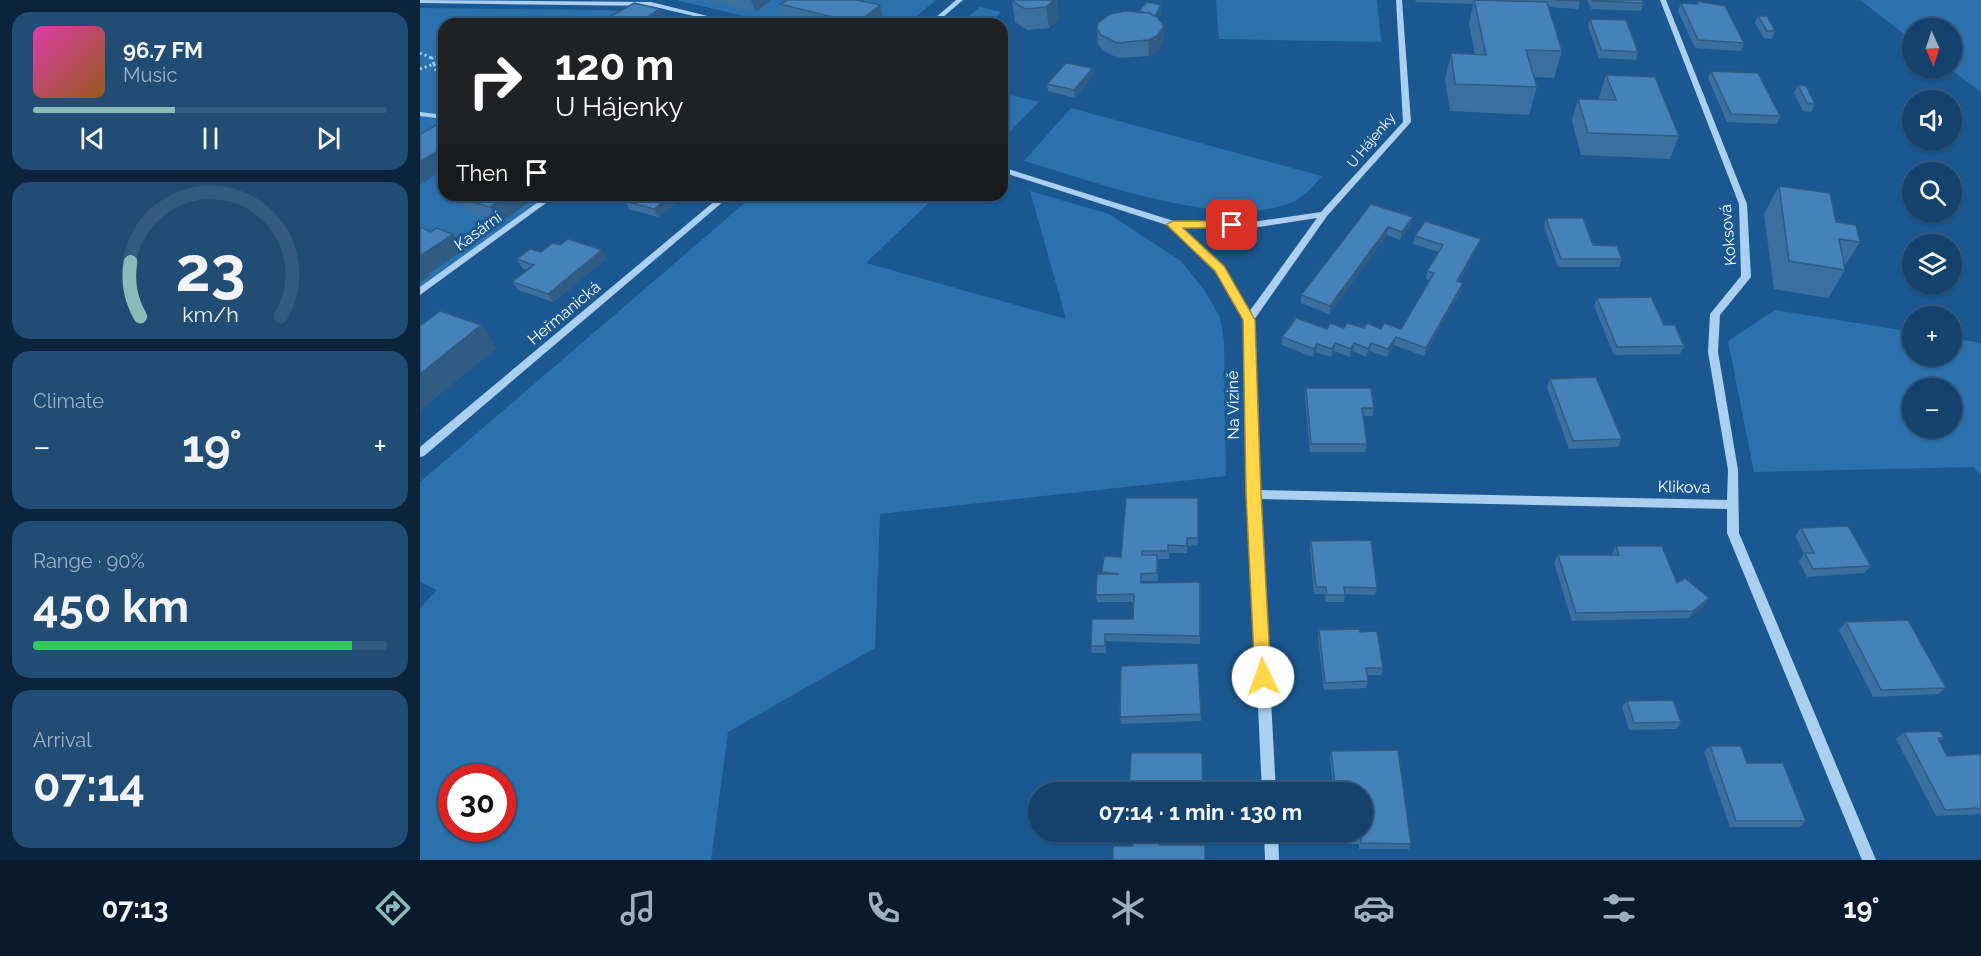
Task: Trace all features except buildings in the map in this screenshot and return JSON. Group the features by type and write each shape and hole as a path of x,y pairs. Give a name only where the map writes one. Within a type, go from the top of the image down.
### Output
{"street":[{"path":"938,18 960,0"},
{"name":"U Hájenky","path":"1249,320 1324,213 1407,122 1399,0"},
{"name":"Koksová","path":"1663,0 1743,204 1746,278 1715,314 1713,352 1733,470 1732,505"},
{"path":"420,1 651,4 711,18"},
{"path":"635,14 651,4"},
{"path":"420,114 438,116"},
{"name":"Na Vizině","path":"1008,171 1173,224 1220,268 1249,320 1254,494 1268,782"},
{"name":"Kasární","path":"420,292 545,201"},
{"name":"Heřmanická","path":"420,453 720,201"},
{"path":"1173,224 1252,225 1324,213"},
{"name":"Klikova","path":"1254,494 1732,505 1733,533 1869,860"},
{"path":"1271,842 1272,860"}],"path":[{"path":"420,53 432,58 438,57"},
{"path":"432,58 438,76"},
{"path":"420,69 434,64"}],"shaded area":[{"path":"676,0 936,0 914,18 752,18"},
{"path":"1216,0 1377,0 1381,42 1219,39"},
{"path":"1860,0 1981,0 1981,92 1962,78 1962,18 1902,18 1902,32"},
{"path":"980,7 1001,12 995,18 967,18"},
{"path":"420,8 606,10 654,13 674,18 438,18 438,201 540,201 420,289"},
{"path":"1008,94 1039,102 1008,133"},
{"path":"1071,108 1322,176 1295,201 1267,209 1234,211 1198,207 1122,191 1024,161"},
{"path":"1030,191 1109,214 1181,261 1204,290 1220,317 1224,341 1226,476 880,514 875,648 728,732 711,860 420,860 420,608 437,590 420,582 420,482 747,201 931,201 866,263 1066,319"},
{"path":"1775,310 1902,330 1902,366 1962,366 1962,340 1981,343 1981,476 1974,467 1754,472 1728,341"}],"route":[{"path":"1232,225 1173,224 1220,268 1249,320 1254,494 1263,677"}]}
